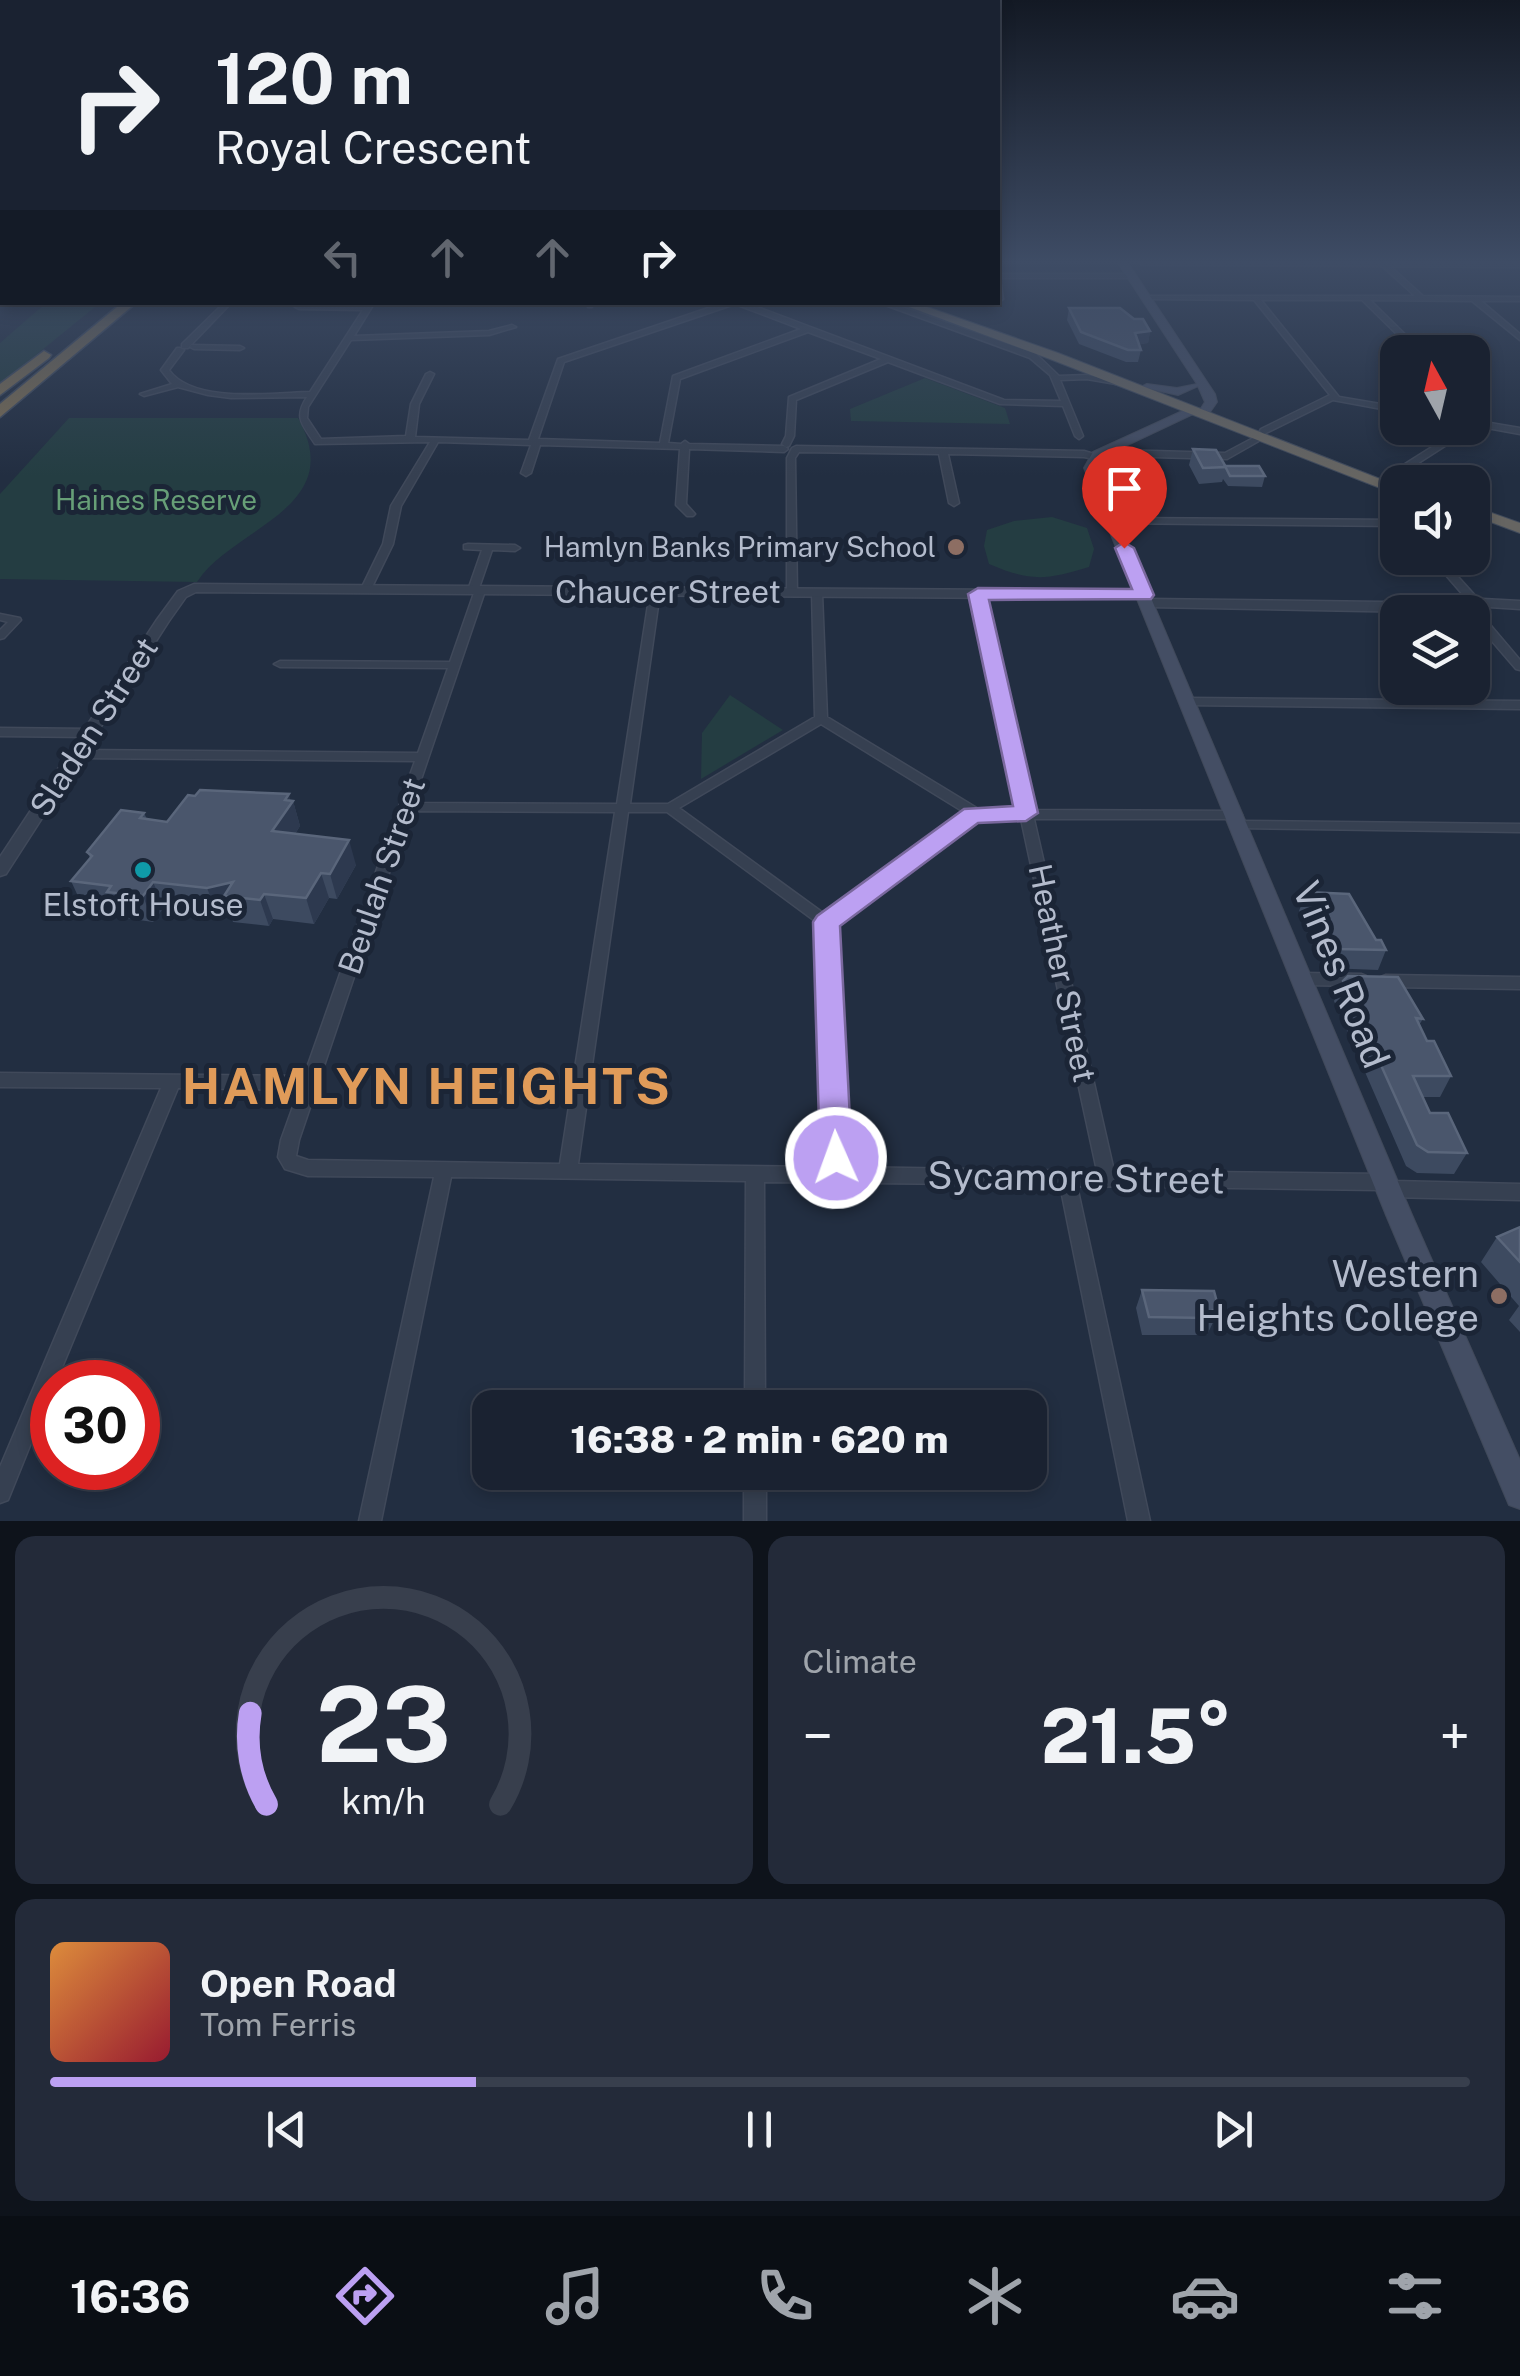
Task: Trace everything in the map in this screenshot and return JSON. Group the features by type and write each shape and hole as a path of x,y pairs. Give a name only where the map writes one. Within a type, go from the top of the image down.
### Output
{"highway":[{"path":"0,390 69,334"},
{"path":"0,412 93,334"},
{"path":"987,334 1380,478"},
{"path":"1012,334 1197,411"},
{"path":"1490,517 1520,528"},
{"path":"1490,526 1520,537"}],"main road":[{"path":"1102,457 1211,402 1168,334"},
{"path":"1177,348 1197,394 1197,411"},
{"path":"1147,387 1181,392 1193,386"},
{"name":"Vines Road","path":"1102,457 1099,482 1113,521 1387,1186 1520,1494"}],"street":[{"path":"176,385 165,374 200,334"},
{"path":"352,334 304,406 303,418 318,442 410,439 1102,457 1227,456 1333,398 1380,407"},
{"path":"349,338 489,334"},
{"path":"543,464 528,469 561,361 641,334"},
{"path":"664,444 676,378 795,334"},
{"path":"821,334 1008,404 1067,404"},
{"path":"972,334 1030,354 1053,373 1080,436"},
{"path":"1285,334 1334,394 1333,398"},
{"path":"187,348 240,348"},
{"path":"792,593 792,398 888,359"},
{"path":"1053,373 1116,382"},
{"path":"410,439 415,404 430,374"},
{"path":"144,394 176,385 216,394 312,394"},
{"path":"1490,426 1520,430"},
{"path":"366,589 388,544 396,506 436,440"},
{"path":"685,444 681,506 690,514"},
{"path":"1422,465 1449,445"},
{"path":"943,451 954,504"},
{"path":"1113,521 1380,523"},
{"path":"468,547 515,548"},
{"name":"Beulah Street","path":"288,1161 290,1140 454,665 488,548"},
{"path":"1449,575 1465,595"},
{"name":"Chaucer Street","path":"192,588 978,594 1380,604"},
{"name":"Sladen Street","path":"0,870 163,621 182,594 192,588"},
{"path":"568,1171 655,592"},
{"path":"817,593 822,719"},
{"name":"Heather Street","path":"978,594 1106,1177"},
{"path":"0,617 16,620 0,636"},
{"path":"1490,627 1520,667"},
{"path":"280,664 454,665"},
{"path":"1188,702 1520,705"},
{"path":"406,807 670,808 822,719"},
{"path":"822,719 978,814 1520,828"},
{"path":"0,732 89,733"},
{"path":"76,754 422,757"},
{"path":"670,808 826,922"},
{"path":"826,922 978,814"},
{"path":"826,922 836,1175"},
{"path":"1304,979 1520,983"},
{"path":"0,1080 311,1083"},
{"path":"0,1492 172,1082"},
{"name":"Sycamore Street","path":"288,1161 308,1168 1106,1177 1520,1192"},
{"path":"370,1521 444,1170"},
{"path":"755,1174 755,1390"},
{"path":"1066,1178 1139,1521"},
{"path":"755,1490 755,1521"}],"green space":[{"path":"10,334 62,334 0,384 0,343"},
{"path":"925,378 1005,408 1010,424 851,421 850,409"},
{"name":"Haines Reserve","path":"69,418 298,418 310,449 309,474 298,495 280,514 213,563 197,582 0,579 0,494"},
{"path":"1052,517 1087,528 1094,549 1089,567 1039,577 989,564 984,546 987,530 1014,521"},
{"path":"730,695 783,730 701,779 702,733"}],"building":[{"path":"1086,334 1135,334 1141,350 1128,350"},
{"path":"1193,449 1216,450 1226,467 1203,468"},
{"path":"1225,466 1259,466 1265,476 1230,476"},
{"path":"200,790 289,794 285,800 293,801 272,831 349,840 330,874 321,873 306,898 264,894 260,900 224,896 233,882 207,888 153,882 143,896 107,892 111,886 71,881 92,856 87,852 121,810 167,822 188,795 195,796"},
{"path":"1306,892 1349,894 1386,950 1335,949 1326,939"},
{"path":"1348,976 1398,977 1423,1019 1416,1018 1427,1041 1434,1041 1451,1076 1413,1076 1430,1113 1448,1113 1467,1153 1428,1152 1417,1145 1343,981"},
{"path":"1520,1227 1520,1262 1497,1237"},
{"path":"1142,1290 1214,1291 1219,1310 1213,1310 1215,1317 1208,1318 1149,1317"}],"place":[{"name":"Hamlyn Banks Primary School","path":"956,547"},
{"name":"Elstoft House","path":"143,870"},
{"name":"Western Heights College","path":"1499,1296"}],"district":[{"name":"HAMLYN HEIGHTS","path":"427,1086"}],"route":[{"path":"836,1158 826,922 973,815 1026,813 978,594 1144,595 1124,548"}]}
